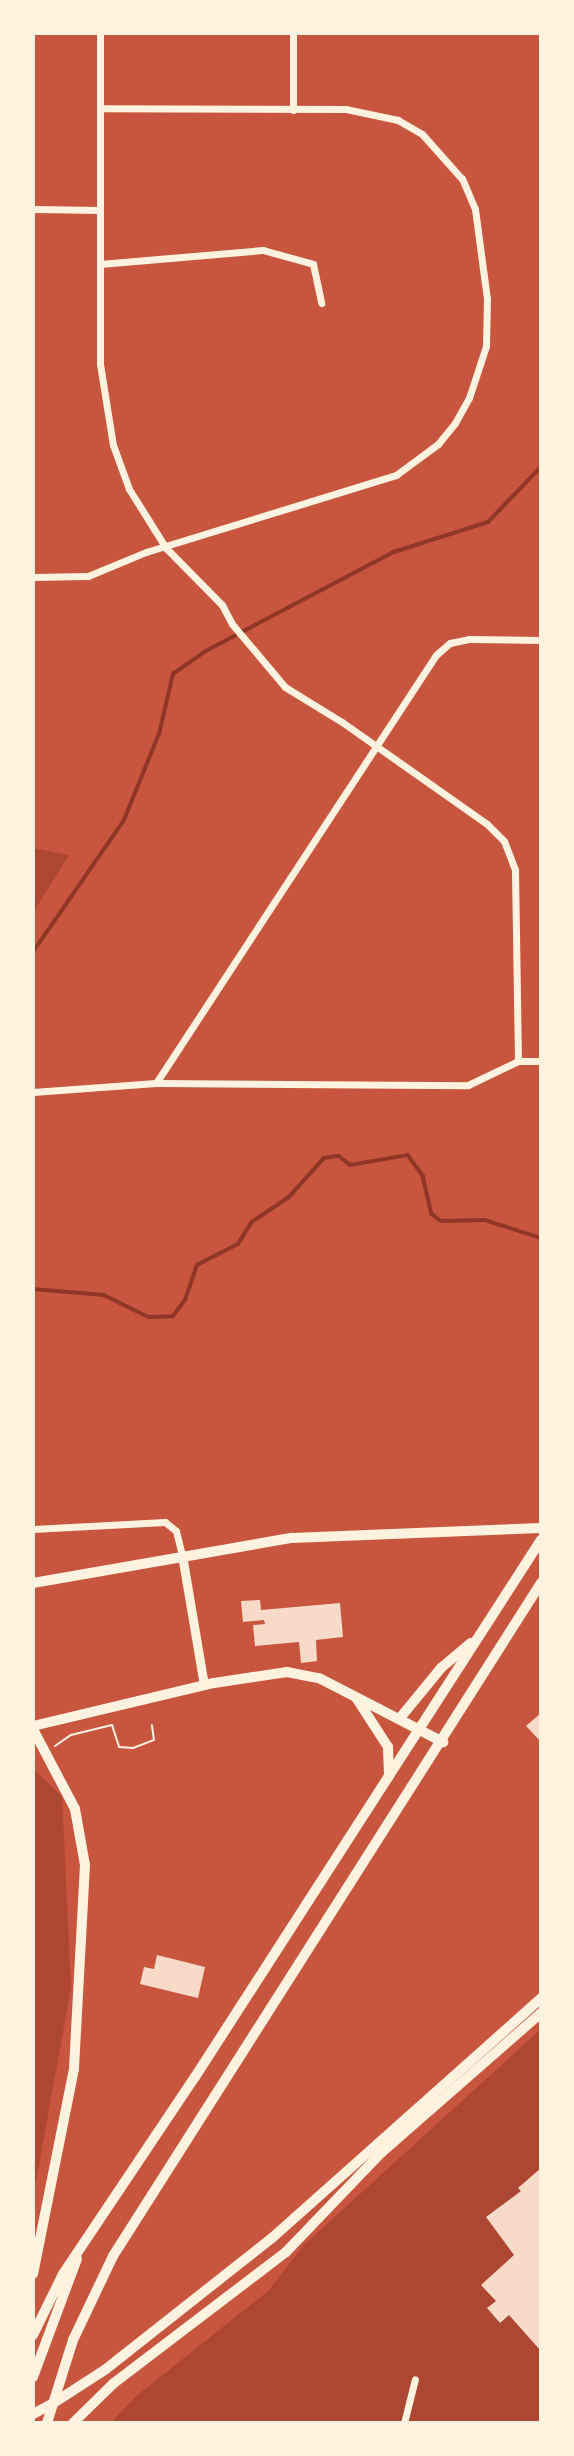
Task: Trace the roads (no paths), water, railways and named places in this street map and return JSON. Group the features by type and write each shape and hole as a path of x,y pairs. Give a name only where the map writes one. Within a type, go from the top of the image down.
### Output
{"main road":[{"path":"33,1583 182,1555 341,1533 541,1528"},
{"path":"33,2335 79,2250 420,1730 541,1540"},
{"path":"33,1589 60,1578"},
{"path":"47,2423 98,2281 443,1742 541,1583"},
{"path":"400,1718 440,1668 476,1640"},
{"path":"33,2274 75,2059 85,1865 75,1809 49,1751 33,1727 204,1685 287,1672 319,1678 443,1742"},
{"path":"357,1699 388,1747 388,1777"},
{"path":"33,1746 49,1751"},
{"path":"33,2414 129,2349 272,2238 541,1998"},
{"path":"73,2423 114,2383 286,2252 381,2153 541,2013"},
{"path":"33,2376 79,2250"}],"street":[{"path":"100,33 100,364 113,445 135,500 166,548 222,605 232,624 285,687 487,824 512,855 518,1061"},
{"path":"293,33 293,110"},
{"path":"33,577 88,576 166,548 396,475 438,444 460,415 479,373 485,346 487,299 481,235 462,179 422,134 398,120 346,109 100,108"},
{"path":"33,209 100,209"},
{"path":"100,264 263,250 313,264 321,303"},
{"path":"156,1083 436,655 450,643 541,640"},
{"path":"33,1092 156,1083 468,1085 518,1061 541,1061"},
{"path":"33,1529 165,1522 176,1531 204,1685"},
{"path":"404,2423 415,2379"}],"waterway":[{"path":"33,952 124,820 159,734 173,674 204,652 394,552 488,522 541,467"},
{"path":"33,1289 104,1295 149,1317 173,1316 185,1300 197,1265 238,1244 252,1222 289,1197 324,1158 339,1156 350,1165 408,1155 423,1176 432,1214 441,1221 485,1220 541,1238"}]}
